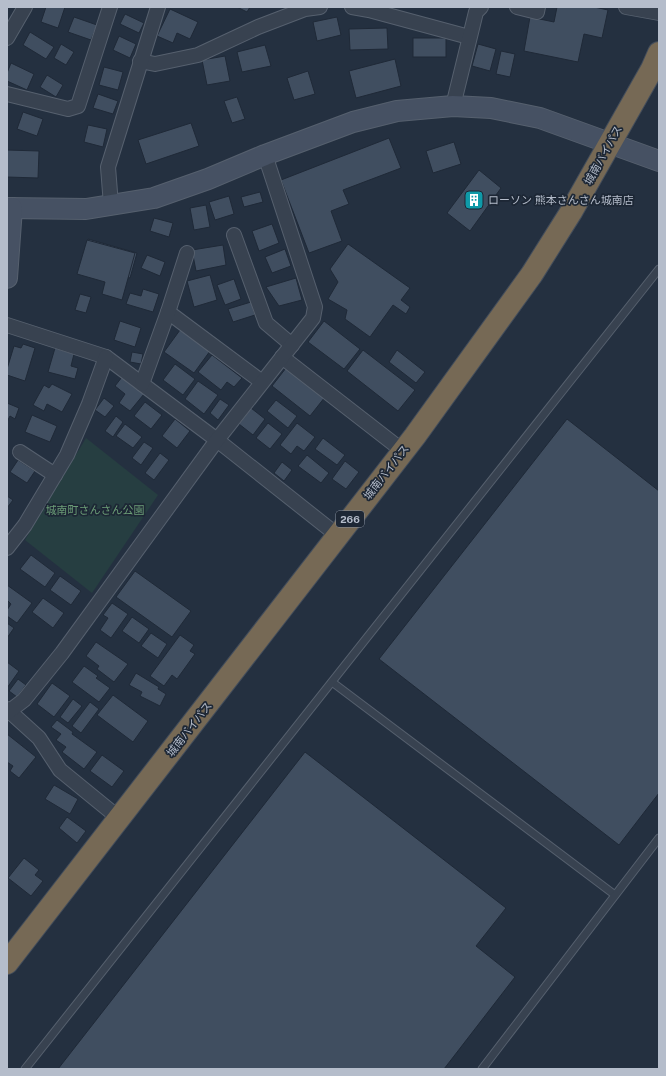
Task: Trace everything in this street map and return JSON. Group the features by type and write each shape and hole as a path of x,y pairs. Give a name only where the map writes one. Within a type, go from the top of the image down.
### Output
{"highway":[{"name":"城南バイパス","path":"7,963 120,819 403,451 532,274 571,212 652,69 659,53"}],"street":[{"path":"7,38 25,7"},
{"path":"7,94 68,109 78,106 110,7"},
{"path":"111,205 108,167 158,7"},
{"path":"140,61 155,64 198,55 258,27 304,8 320,7"},
{"path":"352,7 369,10 469,37"},
{"path":"453,106 476,12 481,7"},
{"path":"517,7 537,12 538,7"},
{"path":"626,7 659,13"},
{"path":"7,278 9,208 86,209 154,198 208,179 265,155 353,122 397,112 453,106 491,108 540,118 659,160"},
{"path":"120,819 60,770 39,738 8,711 24,700 62,653 217,440 313,318 315,307 265,155"},
{"path":"234,235 266,323 292,345"},
{"path":"142,384 168,312 186,253"},
{"path":"168,312 262,382"},
{"path":"7,325 106,357 217,440 337,535"},
{"path":"7,548 26,525 67,455 86,412 106,357"},
{"path":"282,357 403,451"},
{"path":"20,452 55,474"}],"lane":[{"path":"25,1069 659,269"},
{"path":"332,682 615,895"},
{"path":"482,1069 659,838"}],"green space":[{"name":"城南町さんさん公園","path":"86,438 158,495 92,593 25,540"}],"building":[{"path":"46,7 65,7 58,28 41,22"},
{"path":"237,7 250,7 247,12"},
{"path":"557,7 594,7 608,10 602,38 584,34 578,62 524,51 530,17 554,22"},
{"path":"170,9 198,22 190,39 177,33 173,43 157,36"},
{"path":"125,14 144,23 139,33 120,24"},
{"path":"74,17 97,25 91,40 68,32"},
{"path":"337,17 341,35 317,41 313,22"},
{"path":"387,28 388,49 350,50 349,29"},
{"path":"30,32 54,47 46,59 23,45"},
{"path":"119,36 136,44 130,58 113,50"},
{"path":"413,38 446,38 446,57 413,57"},
{"path":"61,44 74,52 66,65 54,58"},
{"path":"478,44 496,49 490,71 472,66"},
{"path":"265,45 271,66 242,72 237,52"},
{"path":"501,51 515,54 510,77 496,74"},
{"path":"225,56 230,81 207,85 202,60"},
{"path":"395,59 401,86 356,98 349,71"},
{"path":"11,63 34,74 27,90 7,81 7,73"},
{"path":"104,67 123,72 118,90 99,85"},
{"path":"308,71 315,94 294,100 287,78"},
{"path":"47,75 63,85 56,97 40,87"},
{"path":"98,94 118,101 113,114 93,108"},
{"path":"237,97 245,119 232,123 224,101"},
{"path":"23,112 43,119 37,136 17,129"},
{"path":"191,123 199,146 146,164 138,140"},
{"path":"88,125 107,129 103,147 84,142"},
{"path":"389,138 401,168 343,190 349,204 331,211 342,241 309,253 281,180"},
{"path":"454,142 461,164 433,173 426,151"},
{"path":"7,150 39,151 38,178 7,177"},
{"name":"ローソン 熊本さんさん城南店","path":"479,170 501,188 470,231 447,213"},
{"path":"260,192 263,202 244,207 241,197"},
{"path":"229,196 234,214 215,220 209,202"},
{"path":"206,205 210,227 194,230 190,208"},
{"path":"154,218 173,223 169,237 150,231"},
{"path":"272,224 279,243 259,251 252,231"},
{"path":"88,239 137,253 130,278 81,264"},
{"path":"87,240 135,253 122,300 102,294 105,282 77,274"},
{"path":"348,244 410,288 401,300 410,307 406,314 393,305 370,337 345,319 347,310 328,299 338,282 330,269"},
{"path":"223,245 226,265 196,271 192,250"},
{"path":"285,249 291,266 272,273 265,257"},
{"path":"147,255 165,262 160,276 141,268"},
{"path":"210,275 217,300 194,307 187,281"},
{"path":"296,278 302,300 279,306 266,287"},
{"path":"234,279 241,299 225,305 217,285"},
{"path":"143,289 159,294 153,312 126,304 130,293 141,296"},
{"path":"80,294 91,297 86,313 75,310"},
{"path":"251,302 255,315 233,322 228,309"},
{"path":"120,321 141,328 135,347 114,340"},
{"path":"324,321 360,349 344,369 308,342"},
{"path":"180,330 210,351 194,373 164,352"},
{"path":"23,344 35,348 25,381 7,375 7,369 14,346 21,348"},
{"path":"55,348 74,354 71,366 78,368 75,379 48,372"},
{"path":"363,350 415,390 398,411 347,371"},
{"path":"397,350 425,372 416,383 389,362"},
{"path":"132,352 143,354 141,364 130,362"},
{"path":"212,355 242,378 234,387 227,382 221,390 198,372"},
{"path":"175,364 195,379 183,395 163,380"},
{"path":"286,368 325,397 310,416 272,386"},
{"path":"122,377 144,394 130,411 119,403 125,394 115,386"},
{"path":"198,381 218,395 204,414 185,399"},
{"path":"52,384 72,394 62,412 47,404 44,411 33,405 44,385 49,388"},
{"path":"104,398 114,406 105,417 95,410"},
{"path":"220,399 229,405 218,420 210,413"},
{"path":"276,400 297,416 288,428 267,411"},
{"path":"145,402 162,415 151,429 134,416"},
{"path":"7,403 19,408 15,419 10,416 7,422"},
{"path":"251,408 265,419 253,435 239,424"},
{"path":"32,415 57,426 50,442 25,432"},
{"path":"116,416 123,422 113,437 105,431"},
{"path":"175,419 190,431 177,448 162,436"},
{"path":"567,419 659,491 659,793 619,845 379,659"},
{"path":"268,423 282,434 270,449 256,438"},
{"path":"297,423 315,437 304,451 297,446 291,454 280,445"},
{"path":"125,424 142,437 133,448 116,436"},
{"path":"323,438 345,455 337,465 315,449"},
{"path":"144,442 153,448 141,465 132,458"},
{"path":"160,453 169,460 154,480 145,473"},
{"path":"307,455 329,473 321,483 298,466"},
{"path":"18,460 35,471 27,483 10,472"},
{"path":"345,461 359,472 346,489 332,479"},
{"path":"282,462 292,470 284,481 274,473"},
{"path":"7,496 13,500 7,508"},
{"path":"31,555 55,573 45,587 20,569"},
{"path":"135,571 191,611 172,637 116,597"},
{"path":"60,576 81,591 71,605 50,590"},
{"path":"7,585 32,603 17,623 7,616 7,610 11,604 7,600"},
{"path":"43,598 64,613 53,628 32,612"},
{"path":"112,603 128,614 111,638 100,630 108,618 103,615"},
{"path":"132,617 149,629 139,643 122,631"},
{"path":"7,623 14,628 7,638"},
{"path":"151,633 167,644 158,658 141,646"},
{"path":"180,635 194,645 190,651 195,654 177,679 172,675 164,686 150,676"},
{"path":"96,642 128,664 114,682 97,669 99,666 86,656"},
{"path":"7,662 19,671 7,688"},
{"path":"84,666 98,676 96,678 110,688 99,702 72,682"},
{"path":"136,673 159,687 158,689 166,694 160,706 140,696 142,692 129,685"},
{"path":"18,679 26,685 17,697 9,691"},
{"path":"52,683 70,696 54,717 37,704"},
{"path":"113,695 148,721 133,742 97,715"},
{"path":"73,699 82,706 68,723 60,717"},
{"path":"90,702 99,709 81,733 72,726"},
{"path":"57,720 73,732 72,734 97,752 84,769 62,752 66,747 56,740 61,734 51,727"},
{"path":"7,734 36,757 19,778 10,771 13,766 7,762"},
{"path":"305,752 506,908 476,946 515,977 444,1069 58,1069"},
{"path":"102,755 124,771 112,787 90,771"},
{"path":"54,785 78,799 70,814 45,799"},
{"path":"67,817 86,831 77,843 59,828"},
{"path":"24,858 39,870 35,875 43,881 31,896 8,878"}],"place":[{"name":"ローソン 熊本さんさん城南店","path":"474,200"}]}
